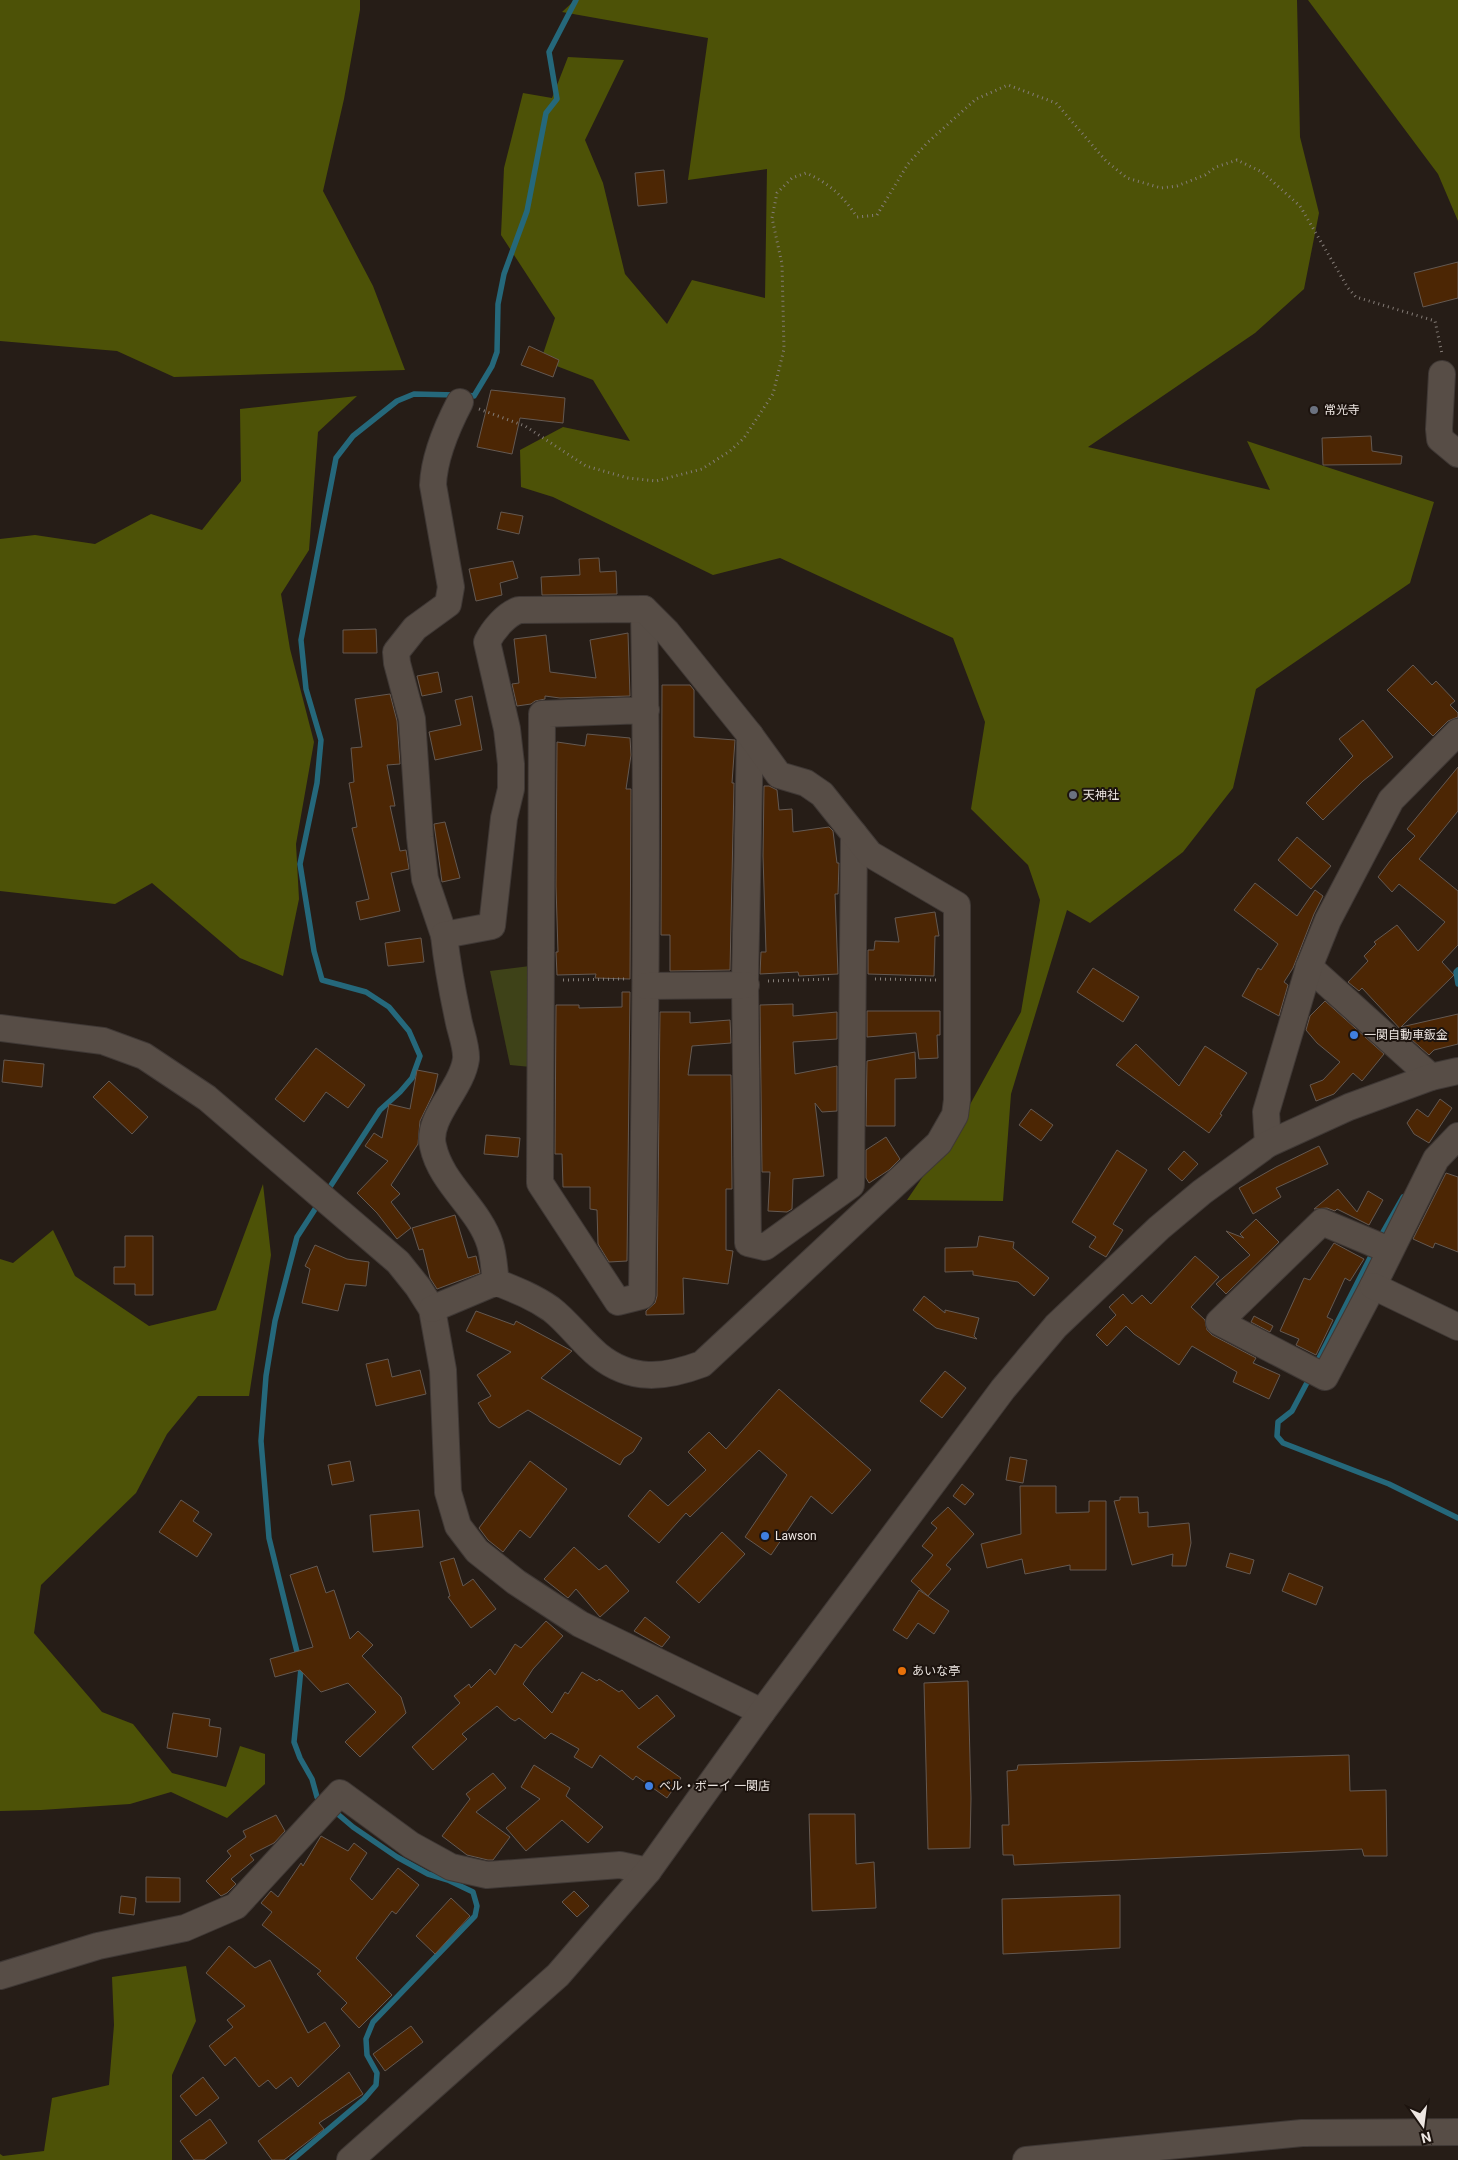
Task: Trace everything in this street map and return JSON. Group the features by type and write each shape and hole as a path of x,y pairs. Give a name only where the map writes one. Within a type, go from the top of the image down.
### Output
{"street":[{"path":"1442,374 1440,439 1458,454"},
{"path":"460,402 448,425 433,475 433,485 450,587 448,604 415,628 396,652 397,664 412,719 420,837 425,879 444,935 448,973 466,1058 457,1086 443,1107 433,1128 432,1145 440,1167 475,1216 490,1244 496,1282"},
{"path":"432,1309 496,1282 531,1296 553,1310 598,1355 628,1371 646,1376 663,1375 702,1364 939,1143 955,1116 957,1100 957,905 870,854 822,794 806,783 779,775 750,734 667,632 644,609 519,610 512,612 491,634 487,642 507,729 511,764 511,789 504,818 492,926 444,935"},
{"path":"644,609 646,710 642,1296 618,1302 540,1183 542,714 646,710"},
{"path":"1268,1144 1266,1112 1309,967 1328,920 1390,800 1458,732"},
{"path":"750,734 746,985 748,1243 765,1248 851,1185 854,834"},
{"path":"1309,967 1431,1076"},
{"path":"645,982 746,985"},
{"path":"0,1028 103,1041 144,1056 207,1098 398,1262 418,1287 432,1309 443,1370 448,1492 458,1526 477,1551 516,1582 580,1624 762,1712"},
{"path":"350,2160 558,1975 648,1872 762,1712 1003,1390 1056,1326 1159,1228 1202,1192 1268,1144 1349,1107 1431,1076 1458,1071"},
{"path":"1389,1250 1322,1222 1219,1322 1325,1377 1436,1159 1458,1136"},
{"path":"1373,1286 1458,1327"},
{"path":"0,1976 98,1946 186,1928 236,1906 340,1793 411,1846 452,1867 487,1875 620,1865 648,1872"},
{"path":"1026,2160 1302,2132 1458,2132"}],"path":[{"path":"460,402 524,426 586,466 628,478 656,480 702,469 730,451 744,438 774,394 784,349 782,264 772,218 777,193 792,178 806,172 824,180 857,217 877,215 908,164 927,143 976,99 1008,84 1056,103 1106,161 1127,178 1161,188 1177,186 1206,175 1216,167 1237,160 1262,172 1300,206 1348,288 1356,297 1435,321 1442,346 1442,374"},
{"path":"540,981 645,982"}],"green space":[{"path":"530,966 531,1067 510,1065 490,971"}],"shaded area":[{"path":"0,0 360,0 360,10 344,99 323,191 373,286 405,370 174,377 117,351 0,341"},
{"path":"575,0 1297,0 1300,137 1319,213 1304,289 1255,333 1088,447 1270,490 1247,441 1434,502 1410,583 1256,689 1233,788 1183,852 1090,923 1067,910 1011,1094 1003,1201 907,1200 962,1119 1021,1012 1040,900 1028,865 971,809 985,722 953,638 780,558 713,575 553,497 521,487 520,450 563,427 630,441 593,380 541,360 555,318 501,235 504,168 523,93 552,98 568,57 624,60 585,140 603,183 625,274 667,324 692,280 765,298 767,169 688,180 708,38 562,12"},
{"path":"1308,0 1458,0 1458,221 1438,174"},
{"path":"357,396 318,432 309,550 281,594 290,649 314,742 296,844 299,899 283,976 240,958 152,883 115,904 0,891 0,539 35,535 95,544 151,514 202,530 241,481 240,409"},
{"path":"263,1184 271,1255 249,1396 198,1396 167,1434 136,1493 41,1585 34,1633 102,1712 133,1724 172,1773 226,1787 240,1746 265,1754 265,1784 227,1818 171,1792 130,1804 0,1811 0,1259 13,1263 53,1230 75,1276 149,1326 216,1310"},
{"path":"186,1966 196,2021 172,2075 172,2160 0,2160 0,2154 3,2156 44,2151 52,2098 109,2085 114,2025 112,1977"}],"building":[{"path":"664,170 667,203 638,206 635,173"},
{"path":"1458,262 1458,298 1423,307 1414,273"},
{"path":"529,346 559,360 553,377 521,365"},
{"path":"491,390 565,398 563,423 520,418 512,454 477,447"},
{"path":"1371,436 1372,451 1402,456 1401,464 1323,465 1322,438"},
{"path":"501,512 523,516 519,534 497,529"},
{"path":"599,558 600,572 616,571 617,594 542,595 541,577 580,575 579,559"},
{"path":"513,561 518,578 500,583 502,595 476,601 469,569"},
{"path":"376,629 377,653 343,653 343,630"},
{"path":"628,633 630,696 560,698 545,696 545,699 531,704 517,706 512,684 519,683 514,639 546,635 550,672 596,678 590,640"},
{"path":"1413,665 1432,685 1436,681 1455,701 1450,705 1458,713 1458,717 1448,721 1433,736 1387,690"},
{"path":"438,672 442,692 422,696 417,676"},
{"path":"662,685 690,685 694,690 694,737 735,740 732,783 734,783 730,970 670,971 670,935 661,935"},
{"path":"390,694 397,721 400,764 387,765 395,806 390,806 400,851 406,850 409,869 391,873 400,911 360,920 356,902 369,899 352,828 357,827 349,783 354,782 351,748 362,747 355,699"},
{"path":"472,696 482,750 435,760 429,732 461,725 455,700"},
{"path":"1363,720 1393,757 1363,781 1323,820 1306,803 1353,756 1339,739"},
{"path":"587,734 630,738 631,755 626,789 631,789 630,979 595,978 596,974 557,975 557,742 585,746"},
{"path":"1458,767 1458,811 1419,859 1458,891 1458,945 1442,962 1454,975 1401,1027 1458,1014 1458,1044 1434,1050 1429,1055 1403,1032 1362,988 1359,991 1348,982 1368,961 1364,956 1376,944 1374,942 1397,925 1418,951 1445,922 1399,884 1392,892 1378,877 1390,861 1415,836 1407,829"},
{"path":"764,786 777,790 779,810 792,809 793,832 829,827 833,831 837,863 839,863 838,894 835,894 838,974 799,976 798,972 760,974 761,952 766,952 763,856"},
{"path":"445,822 460,878 442,882 434,824"},
{"path":"1297,837 1331,866 1311,889 1278,860"},
{"path":"1255,883 1297,916 1315,890 1323,896 1293,968 1284,982 1288,985 1279,1016 1242,996 1258,968 1261,970 1278,944 1234,910"},
{"path":"935,912 939,936 935,936 934,976 868,974 868,950 874,950 875,941 899,942 895,918"},
{"path":"421,938 424,962 388,966 385,943"},
{"path":"1093,968 1139,997 1123,1022 1077,992"},
{"path":"622,992 630,992 627,1261 609,1262 598,1244 597,1210 590,1209 590,1187 563,1187 562,1154 555,1154 556,1005 579,1005 579,1008 622,1007"},
{"path":"1325,1001 1384,1054 1362,1081 1353,1073 1334,1094 1316,1101 1310,1085 1323,1080 1340,1062 1317,1043 1306,1030 1310,1016"},
{"path":"793,1004 793,1016 837,1012 837,1039 793,1042 795,1074 837,1066 837,1111 822,1112 815,1103 824,1176 793,1179 792,1209 787,1212 768,1211 770,1172 762,1172 760,1005"},
{"path":"867,1011 940,1011 940,1035 937,1035 938,1058 919,1059 916,1033 867,1037"},
{"path":"660,1012 690,1012 690,1023 730,1020 731,1043 692,1046 688,1075 731,1075 732,1189 726,1189 726,1250 733,1251 728,1284 683,1278 684,1314 646,1315 646,1311 655,1303 657,1296"},
{"path":"1136,1044 1179,1086 1205,1046 1247,1073 1209,1133 1116,1065"},
{"path":"316,1048 365,1085 348,1108 326,1092 304,1122 275,1099"},
{"path":"915,1052 916,1078 895,1079 895,1126 866,1126 867,1061"},
{"path":"4,1060 44,1064 42,1087 2,1082"},
{"path":"417,1070 438,1074 434,1092 420,1121 418,1144 391,1185 400,1194 391,1202 411,1228 397,1239 377,1213 357,1193 388,1161 365,1146 374,1133 382,1138 389,1104 410,1109"},
{"path":"109,1081 148,1117 132,1134 93,1097"},
{"path":"1440,1099 1452,1108 1429,1143 1414,1134 1407,1123 1417,1109 1428,1117"},
{"path":"1031,1109 1053,1125 1041,1141 1019,1125"},
{"path":"486,1135 520,1138 518,1157 484,1154"},
{"path":"886,1137 900,1159 889,1170 869,1183 866,1178 866,1150"},
{"path":"1319,1146 1328,1164 1276,1188 1281,1197 1253,1214 1239,1188"},
{"path":"1117,1150 1147,1170 1113,1224 1123,1230 1106,1257 1089,1247 1096,1237 1072,1222"},
{"path":"1184,1151 1198,1164 1182,1181 1168,1169"},
{"path":"1446,1173 1458,1177 1458,1252 1435,1243 1433,1248 1413,1239"},
{"path":"1338,1189 1357,1212 1368,1191 1383,1200 1369,1225 1337,1209 1335,1211 1327,1208 1314,1209"},
{"path":"455,1215 468,1258 476,1256 480,1273 437,1289 430,1278 423,1249 419,1250 412,1228"},
{"path":"1256,1219 1279,1242 1226,1294 1216,1284 1250,1255 1226,1231 1244,1238 1240,1234"},
{"path":"125,1236 153,1236 153,1295 135,1295 135,1284 114,1284 114,1267 125,1267"},
{"path":"979,1236 1014,1242 1013,1248 1049,1278 1034,1296 1018,1282 973,1275 973,1271 945,1272 945,1248 977,1247"},
{"path":"1334,1243 1364,1259 1350,1281 1345,1278 1327,1317 1333,1320 1316,1355 1296,1345 1299,1339 1280,1331 1304,1278 1310,1280"},
{"path":"315,1245 347,1259 369,1262 366,1286 345,1284 338,1311 302,1303 310,1269 305,1266"},
{"path":"1195,1256 1219,1277 1191,1307 1205,1320 1207,1330 1212,1335 1256,1358 1253,1363 1280,1375 1269,1399 1233,1382 1237,1372 1192,1346 1179,1365 1134,1334 1126,1326 1107,1346 1096,1335 1116,1315 1109,1307 1123,1294 1132,1304 1142,1295 1151,1304"},
{"path":"924,1296 945,1313 945,1310 979,1318 974,1336 977,1339 936,1328 913,1310"},
{"path":"476,1311 514,1325 516,1321 572,1351 541,1378 642,1438 633,1452 624,1458 620,1465 528,1410 499,1428 490,1422 478,1403 491,1396 477,1375 511,1352 466,1331"},
{"path":"1254,1316 1273,1326 1270,1332 1251,1322"},
{"path":"388,1359 392,1377 420,1370 426,1394 376,1406 366,1364"},
{"path":"945,1371 966,1388 942,1418 920,1401"},
{"path":"779,1389 871,1470 832,1514 811,1496 771,1555 745,1537 787,1475 759,1450 690,1517 686,1513 659,1543 628,1516 650,1490 668,1506 706,1470 688,1452 709,1432 726,1449"},
{"path":"1010,1457 1027,1460 1023,1483 1006,1480"},
{"path":"350,1461 354,1481 332,1485 328,1465"},
{"path":"530,1461 567,1489 530,1538 520,1530 503,1552 488,1540 479,1528"},
{"path":"962,1484 974,1494 965,1505 953,1496"},
{"path":"1020,1486 1056,1486 1056,1513 1089,1512 1089,1501 1106,1501 1106,1570 1070,1570 1070,1565 1025,1574 1022,1559 987,1568 981,1544 1021,1534"},
{"path":"1120,1497 1138,1497 1139,1513 1148,1512 1148,1527 1189,1523 1191,1543 1186,1566 1172,1566 1173,1554 1132,1565 1114,1501 1120,1500"},
{"path":"181,1500 199,1512 193,1521 212,1534 197,1557 159,1532"},
{"path":"948,1507 974,1534 946,1565 951,1569 928,1596 911,1581 933,1555 922,1546 937,1528 931,1523"},
{"path":"419,1510 423,1547 373,1552 370,1515"},
{"path":"722,1532 745,1554 699,1603 676,1582"},
{"path":"574,1547 599,1570 606,1565 629,1591 600,1617 576,1589 568,1598 544,1579"},
{"path":"1230,1553 1254,1560 1250,1574 1226,1567"},
{"path":"454,1558 463,1586 473,1579 496,1609 471,1628 448,1597 450,1596 440,1562"},
{"path":"317,1566 326,1593 334,1590 350,1639 358,1631 373,1645 362,1656 401,1697 406,1713 360,1757 345,1742 376,1712 348,1683 321,1692 300,1670 275,1677 270,1659 313,1647 290,1575"},
{"path":"1289,1573 1323,1587 1316,1605 1282,1591"},
{"path":"919,1590 949,1611 934,1634 918,1623 907,1639 893,1630"},
{"path":"645,1617 670,1637 662,1647 634,1631"},
{"path":"546,1621 563,1636 533,1669 523,1684 552,1713 565,1692 568,1694 582,1672 597,1681 599,1679 619,1692 622,1690 639,1709 657,1695 675,1716 637,1747 681,1778 667,1798 636,1776 633,1780 600,1755 592,1768 574,1757 579,1749 551,1733 545,1739 519,1718 515,1721 497,1706 462,1734 467,1739 433,1770 412,1747 460,1703 454,1696 469,1684 471,1688 490,1669 495,1675 515,1644 521,1648"},
{"path":"968,1681 971,1798 970,1848 928,1849 924,1683"},
{"path":"173,1713 210,1719 209,1726 221,1728 217,1757 167,1748"},
{"path":"1349,1755 1350,1791 1386,1790 1387,1856 1364,1856 1362,1849 1014,1865 1013,1855 1003,1855 1002,1825 1009,1825 1007,1771 1017,1770 1018,1765"},
{"path":"534,1765 570,1788 566,1796 603,1827 588,1843 562,1820 526,1851 506,1828 540,1799 521,1787"},
{"path":"493,1773 506,1788 476,1812 510,1837 493,1860 488,1860 467,1855 442,1836 470,1799 466,1794"},
{"path":"809,1814 855,1814 856,1864 874,1862 876,1908 812,1911"},
{"path":"276,1815 285,1831 274,1843 250,1855 254,1860 231,1879 236,1884 221,1896 206,1881 231,1856 227,1851 246,1837 243,1831"},
{"path":"321,1836 348,1851 354,1843 367,1853 350,1879 372,1900 398,1868 419,1885 396,1914 392,1911 356,1958 392,1995 359,2028 341,2009 347,2003 317,1974 321,1971 262,1925 272,1912 261,1903 271,1891 278,1897 301,1863 303,1866"},
{"path":"146,1877 180,1878 180,1902 146,1902"},
{"path":"574,1891 589,1906 577,1917 562,1902"},
{"path":"1120,1895 1120,1948 1003,1954 1002,1899"},
{"path":"121,1896 136,1898 134,1915 119,1913"},
{"path":"451,1898 470,1916 435,1954 416,1936"},
{"path":"229,1946 255,1968 270,1960 308,2033 325,2022 340,2046 298,2087 291,2077 276,2089 268,2080 259,2087 235,2057 225,2066 209,2046 233,2027 227,2020 245,2006 206,1973"},
{"path":"411,2026 423,2042 385,2071 373,2054"},
{"path":"349,2072 363,2094 319,2123 324,2129 284,2160 272,2160 258,2141"},
{"path":"203,2077 219,2098 196,2116 180,2096"},
{"path":"210,2119 227,2143 204,2160 194,2160 180,2141"}],"waterway":[{"path":"465,395 474,396 492,366 497,352 498,304 504,274 527,211 546,113 557,99 549,52 576,0"},
{"path":"326,1193 380,1110 412,1078 420,1056 409,1031 389,1007 366,992 322,980 314,951 300,864 317,783 321,740 306,689 301,640 336,458 353,436 397,401 414,394 456,395"},
{"path":"1458,970 1456,972 1458,984"},
{"path":"1379,1239 1403,1197"},
{"path":"319,1203 297,1237 275,1321 266,1376 261,1441 269,1538 301,1668 294,1742 300,1758 312,1779 317,1797 322,1801"},
{"path":"1316,1364 1374,1250"},
{"path":"1310,1377 1292,1411 1278,1422 1277,1436 1283,1443 1389,1484 1458,1518"},
{"path":"292,2160 364,2099 376,2085 377,2073 367,2055 366,2039 373,2022 475,1916 477,1906 473,1892 448,1880 428,1874 397,1857 353,1827 333,1810"}],"place":[{"name":"常光寺","path":"1314,410"},
{"name":"天神社","path":"1073,795"},
{"name":"一関自動車鈑金","path":"1354,1035"},
{"name":"Lawson","path":"765,1536"},
{"name":"あいな亭","path":"902,1671"},
{"name":"ベル・ボーイ 一関店","path":"649,1786"}]}
